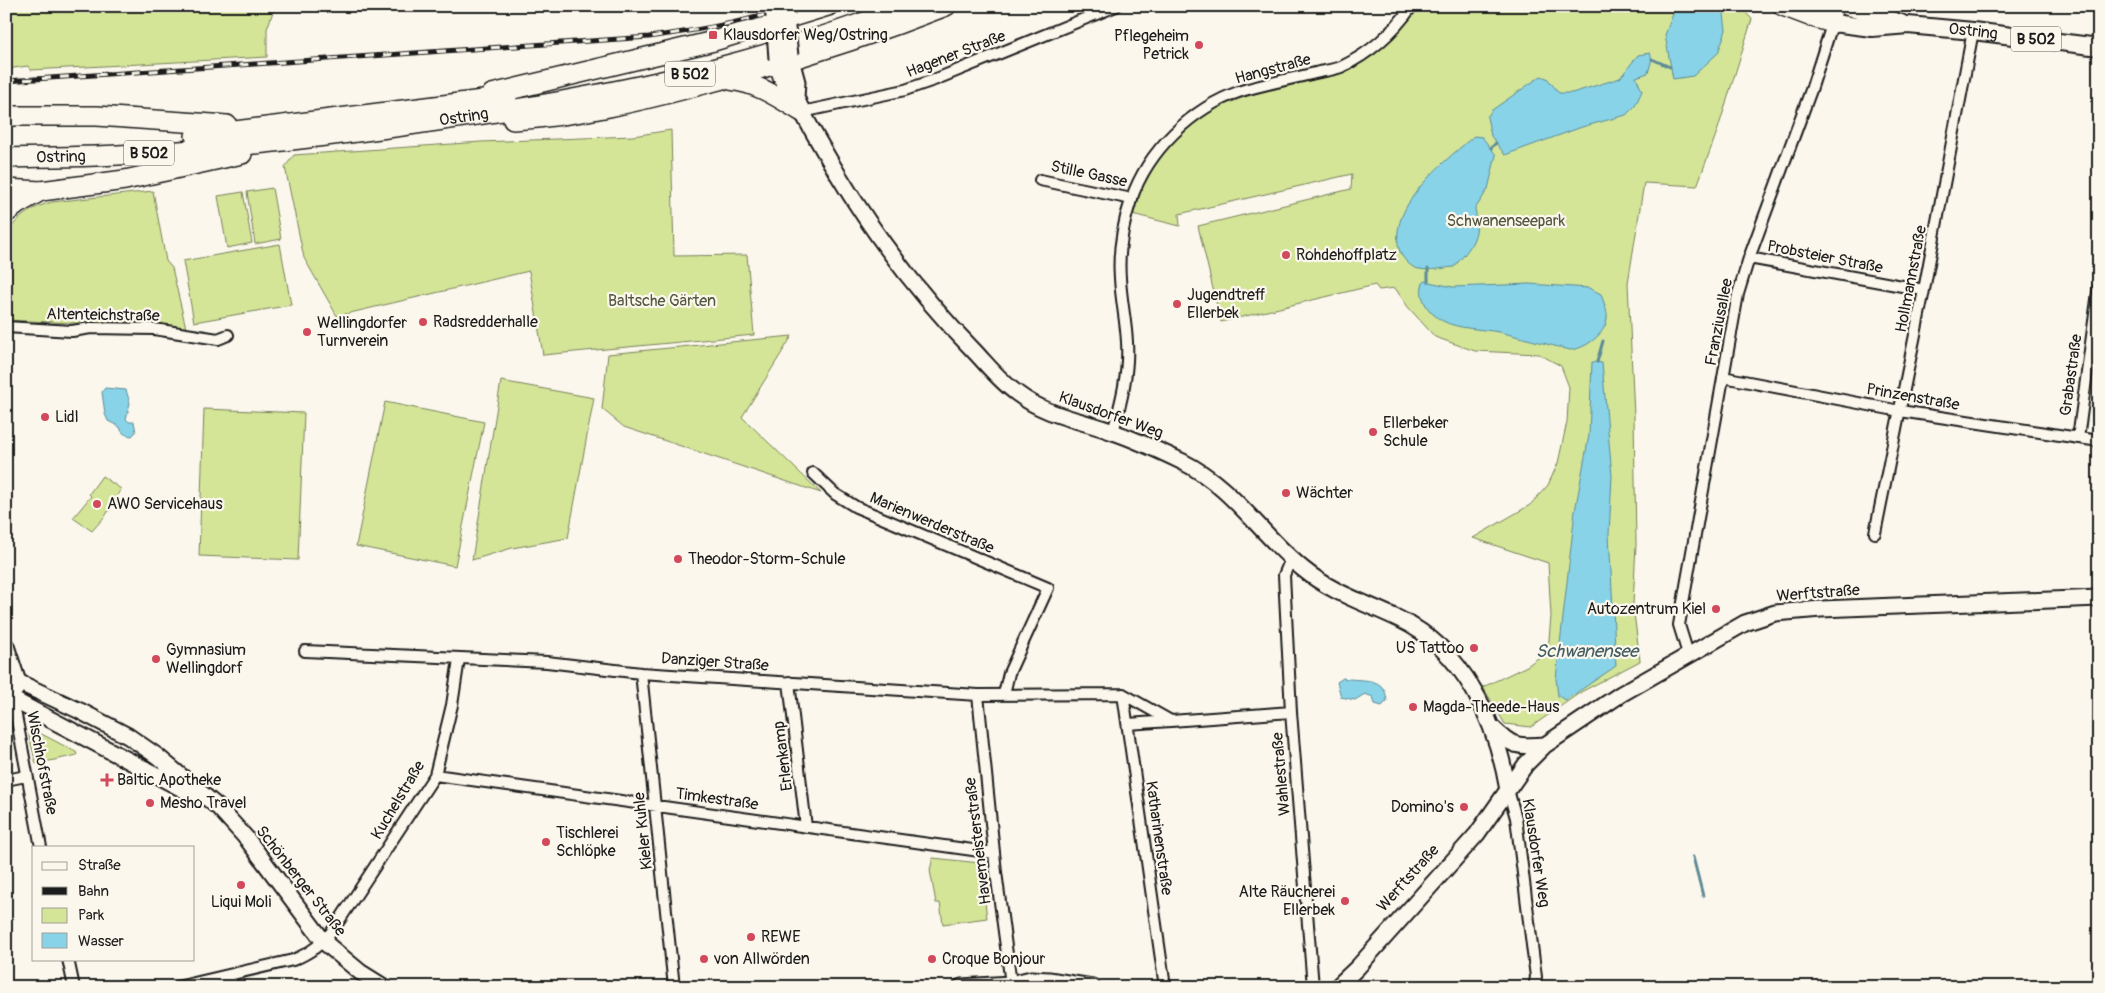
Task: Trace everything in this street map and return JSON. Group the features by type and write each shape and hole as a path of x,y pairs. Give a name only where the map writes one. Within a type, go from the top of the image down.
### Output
{"highway":[{"path":"464,110 497,92 714,41 780,17 828,6"},
{"name":"Ostring","path":"6,158 136,154 292,141 464,110 675,65 758,44 872,6"},
{"name":"Ostring","path":"6,145 135,142 464,110 609,93 721,67 832,34 909,6"},
{"path":"464,110 499,121 552,117 614,106 724,79 946,6"},
{"name":"Ostring","path":"1783,6 1812,17 1836,14"},
{"path":"724,79 750,84 799,105"},
{"path":"6,116 97,116 194,122 260,130"},
{"path":"6,189 41,191 125,180 165,173 265,150 292,141"},
{"path":"6,213 41,191"}],"main road":[{"name":"Ostring","path":"1845,6 1908,25"},
{"name":"Ostring","path":"1836,14 1872,28 1908,25 2099,46"},
{"name":"Klausdorfer Weg","path":"780,17 785,85 799,105 844,185 932,304 973,350 1013,390 1041,408 1058,416 1114,432 1156,449 1206,475 1239,504 1291,559 1312,576 1334,590 1399,619 1434,640 1460,667 1472,686 1490,726 1504,767 1508,790"},
{"name":"Werftstraße","path":"1337,987 1373,950 1477,834 1526,764 1545,745 1621,694 1745,623 1775,613 1821,609 2099,598"},
{"path":"6,646 10,689"},
{"name":"Schönberger Straße","path":"10,689 219,808"},
{"name":"Schönberger Straße","path":"10,689 128,736 157,756 219,808 247,839 324,942 360,972 384,987"},
{"name":"Klausdorfer Weg","path":"1490,726 1506,742 1513,745 1522,747 1545,745"},
{"name":"Werftstraße","path":"1331,987 1354,964 1508,790"},
{"path":"960,987 1016,985 1031,979 1092,987"}],"street":[{"name":"Hagener Straße","path":"799,105 896,92 934,80 1116,6"},
{"name":"Hangstraße","path":"1114,432 1125,383 1127,343 1120,276 1123,229 1142,174 1175,132 1204,109 1240,92 1339,68 1385,40 1412,6"},
{"name":"Franziusallee","path":"1688,654 1679,625 1738,294 1749,258 1811,90 1836,14"},
{"name":"Hollmannstraße","path":"1875,533 1924,290 1973,31"},
{"name":"Stille Gasse","path":"1040,180 1132,199"},
{"name":"Probsteier Straße","path":"1749,258 1924,290"},
{"name":"Grabastraße","path":"2078,438 2099,285"},
{"name":"Altenteichstraße","path":"6,327 72,331 91,328 154,329 218,339 228,335"},
{"name":"Prinzenstraße","path":"1723,377 1900,410 2099,441"},
{"name":"Marienwerderstraße","path":"813,473 835,494 856,507 1048,588 1009,673 1004,694"},
{"name":"Wahlestraße","path":"1291,559 1284,575 1291,712 1313,987"},
{"name":"Danziger Straße","path":"305,651 546,662 641,673 978,695 1123,694"},
{"name":"Kuchelstraße","path":"324,942 435,775 452,705 459,659"},
{"name":"Kieler Kuhle","path":"641,673 674,987"},
{"name":"Erlenkamp","path":"789,682 806,827"},
{"name":"Wischhofstraße","path":"10,689 40,846"},
{"path":"1123,694 1171,721"},
{"name":"Katharinenstraße","path":"1123,694 1165,987"},
{"name":"Havemeisterstraße","path":"978,695 994,853 1016,985"},
{"path":"1128,724 1291,712"},
{"name":"Timkestraße","path":"435,775 994,853"},
{"path":"6,780 26,776"},
{"name":"Klausdorfer Weg","path":"1508,790 1516,818 1536,977 1534,987"},
{"path":"176,987 293,960 311,953 324,942"},
{"path":"68,960 74,987"},
{"path":"230,974 233,987"}],"green space":[{"path":"6,6 275,6 267,29 267,57 31,70 28,66 6,69"},
{"name":"Schwanenseepark","path":"1416,6 1747,6 1745,12 1752,19 1718,129 1697,186 1644,183 1628,283 1634,416 1636,545 1633,605 1640,661 1581,692 1531,727 1505,724 1483,687 1527,666 1548,651 1551,616 1548,563 1473,538 1530,505 1548,485 1558,463 1567,422 1569,387 1561,366 1539,354 1475,351 1435,337 1408,307 1395,288 1379,290 1375,285 1221,322 1198,226 1351,189 1352,174 1179,214 1180,226 1132,214 1145,178 1157,160 1171,143 1196,121 1230,103 1255,94 1309,81 1359,63 1381,49 1401,28"},
{"name":"Baltsche Gärten","path":"671,130 674,256 747,255 754,335 543,355 529,271 337,316 304,258 285,167 294,155 481,142 633,136"},
{"path":"272,188 281,239 255,244 247,192"},
{"path":"153,191 166,261 172,268 186,328 6,320 6,240 7,235 20,218 32,209 52,202"},
{"path":"243,192 252,243 227,248 218,196"},
{"path":"280,244 291,305 194,322 183,261"},
{"path":"792,336 742,417 821,493 624,427 602,409 608,354"},
{"path":"501,381 594,398 568,538 512,548 472,560"},
{"path":"385,402 484,422 455,566 356,546"},
{"path":"204,409 304,413 298,560 199,556"},
{"path":"102,476 121,489 106,515 92,531 73,518 91,496 89,494"},
{"path":"32,729 76,752 77,755 36,764 29,735"},
{"path":"933,858 980,863 987,918 943,924 940,903 936,903 930,870"}],"water":[{"path":"1676,6 1722,6 1726,12 1724,14 1726,30 1718,53 1693,76 1673,79 1665,35"},
{"path":"1650,53 1652,59 1648,73 1636,77 1642,91 1635,106 1626,115 1582,127 1505,155 1491,136 1487,117 1492,110 1541,76 1547,78 1559,93 1572,93 1620,78 1638,55"},
{"path":"1474,136 1482,137 1496,155 1488,189 1475,209 1477,227 1473,241 1454,267 1423,270 1413,267 1400,252 1398,235 1401,218 1420,186 1448,158"},
{"path":"1424,281 1453,287 1529,284 1589,288 1601,294 1607,312 1606,324 1594,340 1582,347 1570,350 1499,332 1455,326 1438,318 1425,304 1422,293"},
{"name":"Schwanensee","path":"1592,362 1602,363 1612,476 1609,534 1616,666 1566,700 1558,696 1556,679 1575,511 1589,435"},
{"path":"105,388 126,390 130,403 126,419 129,422 134,422 136,432 132,436 124,434 120,427 108,421 105,414 102,392"},
{"path":"1343,678 1377,683 1382,687 1387,701 1382,706 1375,704 1373,697 1365,694 1355,700 1341,697 1337,682"}],"waterway":[{"path":"1652,59 1670,67"},
{"path":"1491,148 1496,143"},
{"path":"1428,269 1428,281"},
{"path":"1597,362 1603,341"},
{"path":"1693,857 1703,896"}],"railway":[{"path":"6,81 649,37 722,25 758,17 793,6"}],"place":[{"name":"Klausdorfer Weg/Ostring","path":"713,35"},
{"name":"Pflegeheim Petrick","path":"1199,45"},
{"name":"Rohdehoffplatz","path":"1286,255"},
{"name":"Jugendtreff Ellerbek","path":"1177,304"},
{"name":"Radsredderhalle","path":"423,322"},
{"name":"Wellingdorfer Turnverein","path":"307,332"},
{"name":"Lidl","path":"45,417"},
{"name":"Ellerbeker Schule","path":"1373,432"},
{"name":"Wächter","path":"1286,493"},
{"name":"AWO Servicehaus","path":"97,504"},
{"name":"Theodor-Storm-Schule","path":"678,559"},
{"name":"Autozentrum Kiel","path":"1716,609"},
{"name":"US Tattoo","path":"1474,648"},
{"name":"Gymnasium Wellingdorf","path":"156,659"},
{"name":"Magda-Theede-Haus","path":"1413,707"},
{"name":"Baltic Apotheke","path":"107,780"},
{"name":"Mesho Travel","path":"150,803"},
{"name":"Domino's","path":"1464,807"},
{"name":"Tischlerei Schlöpke","path":"546,842"},
{"name":"Liqui Moli","path":"241,885"},
{"name":"Alte Räucherei Ellerbek","path":"1345,901"},
{"name":"REWE","path":"751,937"},
{"name":"von Allwörden","path":"704,959"},
{"name":"Croque Bonjour","path":"932,959"}]}
